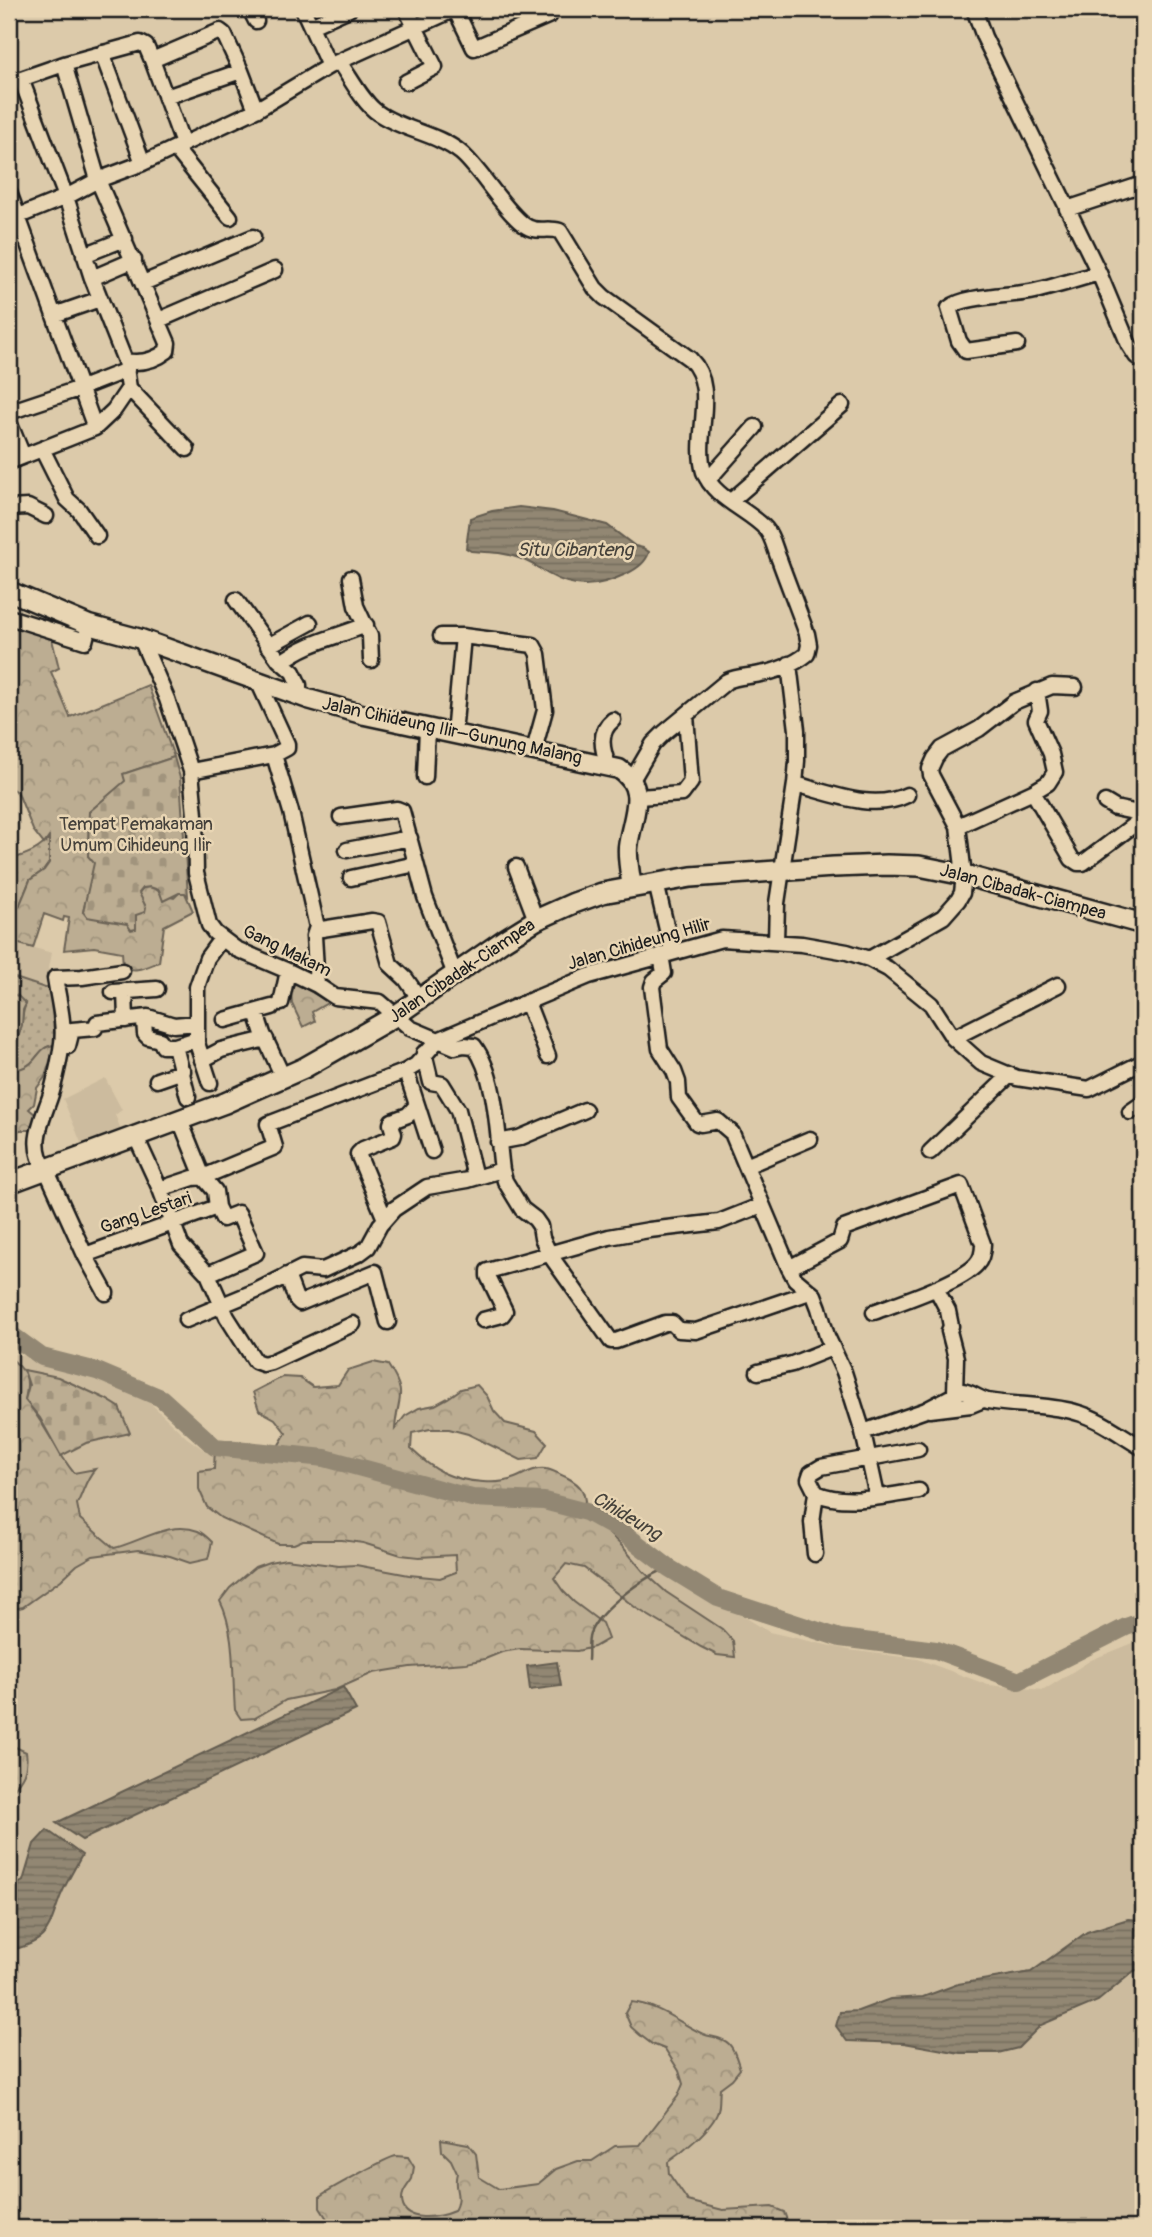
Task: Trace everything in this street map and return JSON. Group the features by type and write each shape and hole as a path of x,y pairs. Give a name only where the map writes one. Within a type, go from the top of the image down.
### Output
{"highway":[{"name":"Jalan Cibadak-Ciampea","path":"9,1183 136,1137 284,1077 334,1052 395,1016 454,972 537,920 602,893 691,877 887,865 919,866 964,875 1143,924"}],"main road":[{"name":"Jalan Cihideung Ilir–Gunung Malang","path":"9,591 89,625 141,639 299,696 365,715 608,765 619,769 632,780"},
{"path":"632,780 638,797 628,849 632,887"}],"street":[{"path":"303,9 334,64 370,106 379,114 444,142 470,160 501,201 524,224 532,229 548,228 560,231 595,288 604,297 698,367 704,391 702,462 708,480 737,509 768,532 809,645 807,654 789,664 767,673 739,676 727,681 653,744 632,780"},
{"path":"312,26 349,9"},
{"path":"406,9 435,67 406,82"},
{"path":"19,216 143,163 256,110 334,64 455,9 474,48 550,15"},
{"path":"974,9 1099,273 1129,345 1143,361"},
{"path":"152,60 220,31 224,34 241,71 256,110"},
{"path":"187,449 129,388 126,365 84,256 66,197 15,80 141,43 146,46 166,97 178,146 230,217"},
{"path":"102,54 143,163"},
{"path":"9,412 81,388 126,365 148,361 167,351 168,342 98,180 64,64"},
{"path":"166,97 241,71"},
{"path":"1067,209 1143,184"},
{"path":"9,192 95,428"},
{"path":"143,283 253,237"},
{"path":"84,256 125,239"},
{"path":"92,278 134,260"},
{"path":"159,320 275,270"},
{"path":"1017,344 966,351 949,308 966,300 1033,291 1099,273"},
{"path":"54,315 100,299"},
{"path":"9,462 95,428 114,410 129,388"},
{"path":"731,501 842,405"},
{"path":"9,422 23,456"},
{"path":"708,480 755,428"},
{"path":"41,449 67,499 79,510 97,536"},
{"path":"9,508 28,508 46,516"},
{"path":"351,578 356,606 370,636 371,660"},
{"path":"236,600 268,646 293,672 299,696"},
{"path":"9,617 85,642 89,625"},
{"path":"268,646 310,624"},
{"path":"282,663 310,644 366,625"},
{"path":"441,636 463,636 535,646 545,710 534,750"},
{"path":"454,734 463,636"},
{"name":"Gang Makam","path":"141,639 167,699 191,771 196,873 209,925 221,939 287,974 317,985 335,997 380,1002 395,1016"},
{"path":"776,941 777,903 795,784 797,743 789,664"},
{"path":"191,771 283,752 287,744 258,681"},
{"path":"869,959 943,917 962,893 964,875 958,826 931,775 930,768 935,758 942,749 979,729 1014,702 1058,685 1075,687"},
{"path":"958,826 1033,792 1048,783 1055,772 1051,754 1036,720 1040,712 1037,691"},
{"path":"638,797 682,794 691,782 686,715"},
{"path":"608,765 602,741 606,726 614,720"},
{"path":"425,777 428,728"},
{"path":"274,755 291,811 317,926 314,936 317,985"},
{"path":"795,784 873,803 889,802 907,795"},
{"path":"1033,792 1072,859 1078,863 1088,861 1143,816"},
{"path":"1105,802 1115,808 1143,816"},
{"path":"341,817 397,808 402,810 425,897 454,972"},
{"path":"347,850 410,838"},
{"path":"351,878 416,864"},
{"path":"516,867 537,920"},
{"path":"656,883 667,953 664,972 654,981 652,988 660,1049 674,1071 679,1098 697,1123 718,1121 732,1133 789,1268 799,1283 810,1292 819,1308 832,1348 844,1372 863,1432 877,1496"},
{"path":"317,926 322,929 372,920 378,922 390,964 406,979 419,998"},
{"path":"210,1083 197,1039 197,987 212,949 221,939"},
{"name":"Jalan Cihideung Hilir","path":"438,1040 589,976 722,939 776,941 847,952 869,959 888,969 931,1004 953,1038 981,1063 1010,1075 1088,1089 1143,1062"},
{"path":"60,1055 63,1034 55,978 82,978 122,971"},
{"path":"225,1020 276,1005 287,974"},
{"path":"953,1038 1058,985"},
{"path":"126,1020 119,991 157,989"},
{"path":"527,1002 548,1056"},
{"path":"256,1012 284,1077"},
{"path":"395,1016 410,1028 455,1047 469,1044 476,1049 488,1077 505,1181 522,1209 540,1226 550,1255 611,1340 616,1341 665,1323 672,1323 679,1330 696,1331 810,1292"},
{"path":"60,1055 69,1045 72,1030 95,1028 97,1023 154,1018 165,1024 197,1023"},
{"path":"144,1019 145,1034 160,1040 163,1046 175,1046 197,1039"},
{"path":"157,1080 203,1063 220,1049 266,1039"},
{"path":"160,1189 203,1177 275,1147 268,1124 406,1071 416,1065 438,1040"},
{"path":"175,1046 188,1097"},
{"path":"424,1054 431,1082 442,1084 458,1110 475,1177"},
{"name":"Gang Lestari","path":"60,1055 37,1138 40,1162 46,1169 85,1255 218,1207 215,1191 203,1177 180,1120"},
{"path":"406,1071 432,1151"},
{"path":"930,1152 1010,1075"},
{"path":"1130,1112 1143,1103"},
{"path":"385,1219 358,1154 363,1149 393,1137 392,1121 408,1115 417,1105"},
{"path":"498,1142 519,1138 585,1110"},
{"path":"136,1137 160,1189 181,1245 208,1274 221,1306 255,1361 271,1362 353,1324"},
{"path":"746,1166 810,1139"},
{"path":"186,1321 302,1268 323,1270 365,1250 394,1209 427,1186 502,1170"},
{"path":"789,1268 841,1241 844,1228 961,1185 983,1244 978,1263 936,1288 874,1312"},
{"path":"483,1320 502,1315 505,1311 488,1276 488,1270 609,1237 719,1222 762,1205"},
{"path":"208,1274 256,1253 238,1213 223,1219 218,1207"},
{"path":"85,1255 106,1293"},
{"path":"287,1275 300,1303 375,1272 388,1322"},
{"path":"936,1288 948,1311 951,1326 949,1331 956,1358 955,1393"},
{"path":"758,1372 792,1364 832,1348"},
{"path":"863,1432 926,1410 955,1393 968,1392 983,1400 1040,1404 1076,1412 1092,1418 1143,1448"},
{"path":"926,1410 971,1405 983,1400"},
{"path":"815,1554 812,1522 816,1493 810,1473 815,1469 918,1449"},
{"path":"816,1493 825,1497 852,1499 919,1491"}],"shaded area":[{"path":"9,941 52,953 45,988 9,976"},
{"path":"105,1078 122,1110 115,1115 122,1132 82,1145 63,1099"},
{"path":"9,1353 85,1366 148,1401 187,1438 223,1463 519,1504 612,1529 677,1575 769,1632 849,1650 918,1659 988,1685 1044,1690 1091,1660 1143,1639 1143,2228 9,2228"}],"green space":[{"path":"9,621 50,631 59,668 51,672 70,717 148,685 174,757 124,774 126,781 89,812 88,856 95,863 83,912 136,918 137,896 143,888 154,888 162,895 174,898 179,893 185,893 193,911 164,926 159,962 132,969 123,966 122,952 94,947 64,950 69,918 64,917 63,921 44,914 33,948 9,941 9,919 19,907 30,880 49,863 49,837 44,844 33,830 18,793 9,787"},
{"name":"Tempat Pemakaman Umum Cihideung Ilir","path":"174,757 180,778 188,896 179,893 163,901 159,890 143,888 139,893 146,907 145,912 136,915 136,929 131,930 127,924 87,917 83,912 94,863 88,856 89,812 125,781 123,774"},
{"path":"50,836 49,863 30,880 19,907 9,919 9,860 37,849"},
{"path":"9,976 45,988 53,987 58,1037 55,1045 44,1049 29,1065 9,1072 26,1004 9,993"},
{"path":"290,980 329,1002 312,1012 315,1021 303,1027 292,1004"},
{"path":"9,993 18,996 26,1004 9,1063"},
{"path":"55,1045 45,1077 37,1088 34,1104 29,1109 36,1115 33,1130 20,1130 9,1137 9,1072 26,1066 44,1049"},
{"path":"9,1357 26,1376 25,1400 74,1473 95,1469 77,1504 80,1519 114,1548 166,1530 187,1528 198,1531 212,1542 208,1559 190,1563 138,1550 93,1556 77,1565 23,1607 9,1610"},
{"path":"373,1362 388,1365 398,1384 400,1397 395,1429 405,1416 419,1408 435,1405 461,1389 477,1385 505,1423 536,1431 547,1443 538,1458 521,1460 468,1434 449,1429 412,1433 411,1449 435,1469 461,1479 499,1482 542,1469 551,1470 572,1480 582,1491 586,1512 666,1592 722,1629 733,1641 735,1657 717,1655 701,1647 636,1608 584,1568 566,1564 554,1578 574,1602 602,1623 608,1639 594,1647 577,1651 520,1649 466,1663 373,1673 335,1690 286,1700 255,1718 241,1719 235,1710 231,1640 220,1601 230,1588 255,1567 286,1559 339,1566 356,1565 440,1578 456,1572 455,1555 401,1555 363,1543 342,1540 303,1540 294,1544 278,1544 221,1518 207,1507 199,1489 199,1471 214,1469 215,1447 244,1454 277,1448 286,1433 275,1419 259,1410 253,1392 282,1377 300,1378 313,1387 338,1385 348,1370"},
{"path":"24,1370 58,1377 106,1399 119,1407 130,1433 86,1443 61,1456 40,1418 25,1400 29,1385"},
{"path":"9,1739 13,1746 26,1752 27,1759 23,1775 9,1795"},
{"path":"631,2002 659,2010 703,2034 726,2041 733,2049 740,2069 720,2088 718,2111 710,2125 668,2162 669,2174 688,2201 723,2210 772,2207 784,2212 788,2223 785,2228 333,2228 320,2208 320,2196 396,2156 408,2157 414,2167 412,2179 402,2196 408,2213 431,2217 454,2211 458,2200 457,2173 451,2160 442,2151 441,2139 468,2144 476,2154 479,2177 499,2189 538,2184 556,2169 578,2161 592,2161 615,2146 640,2145 678,2096 683,2084 679,2071 665,2049 652,2044 631,2027 625,2013"}],"water":[{"name":"Situ Cibanteng","path":"519,507 553,511 607,525 635,546 649,552 648,556 641,565 626,574 606,582 587,585 568,583 513,556 471,551 466,548 470,518"},
{"path":"557,1662 561,1686 530,1690 527,1666"},
{"path":"343,1687 356,1710 82,1840 56,1823"},
{"path":"47,1830 82,1855 45,1932 33,1943 9,1951 9,1889 23,1881 34,1844"},
{"path":"1128,1919 1143,1920 1143,1968 1134,1971 1098,2001 1041,2025 1018,2048 998,2053 960,2053 904,2043 847,2041 836,2026 840,2012 858,2011 890,1999 923,1997 958,1984 1031,1972 1087,1932"}],"waterway":[{"name":"Cihideung","path":"9,1333 42,1357 97,1371 161,1398 215,1447 325,1458 472,1498 544,1501 586,1512 622,1532 669,1568 718,1598 840,1638 936,1650 1019,1681 1143,1621"},
{"path":"588,1660 590,1633 603,1614 636,1586 669,1568"}]}
